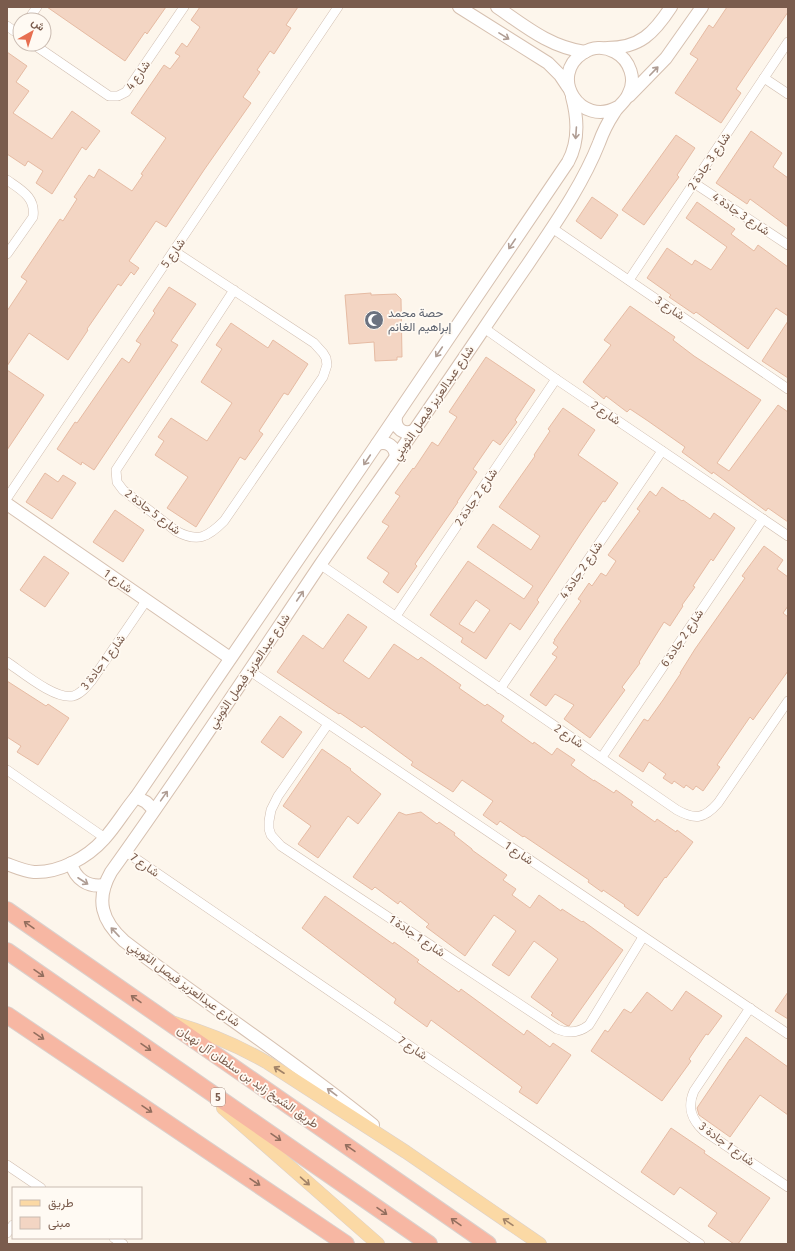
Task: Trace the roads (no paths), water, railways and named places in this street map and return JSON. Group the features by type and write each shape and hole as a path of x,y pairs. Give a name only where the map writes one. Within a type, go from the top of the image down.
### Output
{"highway":[{"name":"طريق الشيخ زايد بن سلطان آل نهيان","path":"7,910 488,1244"},
{"name":"5","path":"7,951 429,1244"},
{"path":"7,1014 346,1244"}],"main road":[{"path":"168,1021 220,1038 244,1049 268,1063 406,1152 540,1244"},
{"path":"181,1071 378,1244"}],"street":[{"name":"شارع 4","path":"45,52 109,96 118,96 126,92 184,7"},
{"name":"شارع 5","path":"7,498 338,7"},
{"path":"459,7 552,66 560,75 578,104 589,110 601,112 613,110 622,103 631,88 632,76 625,60 620,55 604,48"},
{"path":"482,22 496,7 547,41 563,48 585,52"},
{"path":"570,92 568,79 571,66 580,55 591,49 625,46 647,37 660,23 671,7"},
{"name":"شارع عبدالعزيز فيصل الثويني","path":"406,1152 344,1101 124,941 110,926 104,915 102,903 105,885 111,872 250,672 321,564 415,430 552,228 587,172 604,132 622,103 666,58 702,7"},
{"name":"شارع 3 جادة 2","path":"629,280 788,42"},
{"path":"764,78 788,94"},
{"name":"شارع عبدالعزيز فيصل الثويني","path":"7,864 32,872 46,871 71,863 92,850 105,838 136,796 396,416 572,153 577,128 575,111 570,92"},
{"path":"7,180 28,196 33,204 34,212 33,216 7,254"},
{"name":"شارع 3 جادة 4","path":"694,183 788,245"},
{"name":"شارع 3","path":"552,228 788,389"},
{"name":"شارع 5 جادة 2","path":"174,252 234,290 310,340 323,353 327,365 323,377 224,521 211,534 199,537 186,536 176,531 123,490 117,482 116,470 234,290"},
{"name":"شارع 2","path":"484,328 556,379 788,536"},
{"name":"شارع 2 جادة 2","path":"396,616 556,379"},
{"path":"396,416 396,427 400,431 405,433 415,430"},
{"path":"377,444 388,444 392,447 396,457"},
{"name":"شارع 2 جادة 4","path":"500,689 662,451"},
{"name":"شارع 1","path":"7,504 230,658"},
{"name":"شارع 2 جادة 6","path":"602,758 763,519"},
{"name":"شارع 2","path":"321,564 500,689 686,815 697,817 705,814 718,803 788,701"},
{"name":"شارع 1 جادة 3","path":"7,662 53,693 62,697 77,694 85,689 92,680 146,601"},
{"name":"شارع 1","path":"250,672 788,1034"},
{"name":"شارع 1 جادة 1","path":"328,724 278,796 271,810 269,829 281,846 557,1029 564,1032 576,1032 589,1025 643,937"},
{"path":"7,770 105,838"},
{"path":"136,796 146,802 154,810"},
{"name":"شارع 7","path":"126,852 700,1244"},
{"path":"71,863 75,874 83,882 93,886 105,885"},
{"name":"شارع 1 جادة 3","path":"750,1008 694,1091 690,1099 690,1108 692,1117 704,1131 788,1187"},
{"path":"7,1165 39,1187"}],"place":[{"name":"حصة محمد إبراهيم الغانم","path":"374,320"}]}
